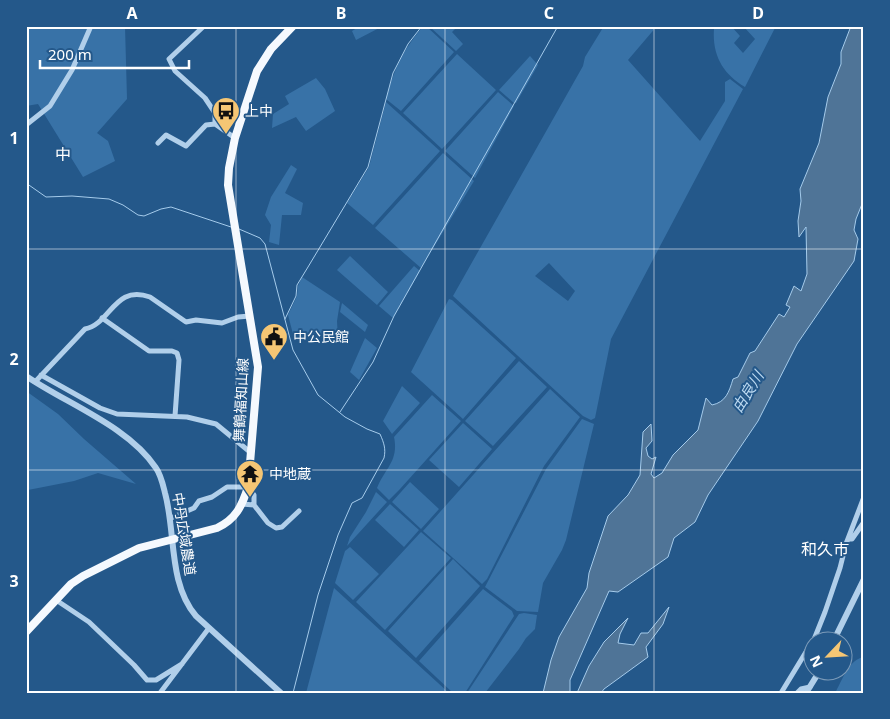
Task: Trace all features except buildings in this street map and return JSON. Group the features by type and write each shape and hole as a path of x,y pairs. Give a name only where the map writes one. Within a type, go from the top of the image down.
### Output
{"main road":[{"name":"舞鶴福知山線","path":"26,632 71,584 84,576 139,548 217,528 234,517 242,504 248,486 258,367 228,185 229,168 236,138 257,71 271,49 293,26"}],"street":[{"path":"26,125 50,106 72,70 91,26"},
{"path":"204,26 169,59 175,71 204,98 215,113 216,124"},
{"path":"158,143 166,135 186,146 206,125 216,124 236,138"},
{"path":"35,382 85,329 94,327 117,301 131,294 144,294 156,300 186,322 196,320 222,323 238,317 250,316"},
{"path":"102,318 149,351 172,351 177,353 179,360 175,416"},
{"path":"41,374 100,408 117,414 175,416 216,424 250,452"},
{"name":"中丹広域農道","path":"26,376 116,430 139,449 156,468 163,485 171,518 178,580 182,596 188,607 210,630 280,693"},
{"path":"171,518 194,508 199,501 212,497 227,487 248,486 254,495 254,505 268,523 276,528 282,528 299,511"},
{"path":"817,632 848,539 864,498"},
{"path":"242,504 254,505"},
{"path":"848,539 852,539 864,522"},
{"path":"864,546 864,554"},
{"path":"838,632 864,579"},
{"path":"56,600 88,622 134,665 147,680 156,680 182,664"},
{"path":"160,693 210,630"},
{"path":"782,693 802,660"},
{"path":"797,693 801,689 808,690"}],"shaded area":[{"path":"26,26 125,26 127,99 97,133 108,141 115,161 83,177 38,104 26,106"},
{"path":"360,26 383,26 356,40 352,31"},
{"path":"423,26 426,26 454,52 401,111 386,99 400,60"},
{"path":"429,26 458,26 452,32 463,44 456,51"},
{"path":"604,26 657,26 628,60 700,141 725,101 725,82 730,79 743,89 611,339 595,418 591,420 583,416 453,296 583,66 585,57","holes":["549,263 575,291 568,301 535,276"]},
{"path":"718,26 731,26 740,36 734,43 743,53 755,39 745,26 776,26 745,87 737,82 720,63 714,38 714,29"},
{"path":"457,54 496,90 442,149 403,113"},
{"path":"530,56 538,65 516,103 514,103 499,90"},
{"path":"316,78 325,89 335,111 306,131 296,117 272,128 273,114 289,104 285,96"},
{"path":"498,92 514,106 475,178 445,151"},
{"path":"386,102 440,151 373,225 347,203 369,167"},
{"path":"443,153 474,181 421,268 375,228"},
{"path":"291,165 297,169 285,193 303,203 301,215 282,215 279,245 269,242 271,225 265,215 271,197"},
{"path":"350,256 388,292 377,305 337,270"},
{"path":"414,266 420,271 393,318 379,306"},
{"path":"302,277 340,302 337,321 338,340 293,334 288,315 297,296 298,286"},
{"path":"449,299 516,358 463,419 411,372"},
{"path":"342,303 368,325 365,332 340,312"},
{"path":"365,338 377,348 359,380 350,372"},
{"path":"519,361 547,387 493,446 465,421"},
{"path":"402,386 420,403 392,434 383,421"},
{"path":"550,389 580,417 544,466 487,579 482,584 423,531"},
{"path":"26,391 58,414 136,484 98,473 74,481 28,490 26,485"},
{"path":"432,395 461,421 389,500 377,488 395,452 394,437"},
{"path":"582,419 594,424 566,540 543,583 538,612 517,611 485,587 546,469"},
{"path":"463,423 492,449 459,487 429,460"},
{"path":"410,482 439,509 421,529 392,502"},
{"path":"376,492 387,502 347,546 350,537"},
{"path":"390,504 419,530 404,547 375,520"},
{"path":"421,532 451,558 385,630 356,602"},
{"path":"350,547 379,574 353,600 335,583 345,551"},
{"path":"453,559 480,586 416,658 388,631"},
{"path":"334,588 449,693 306,693"},
{"path":"483,589 512,611 514,616 465,693 453,693 419,661"},
{"path":"519,614 537,615 535,629 526,638 485,693 467,693"},
{"path":"864,657 864,693 835,693 840,682 852,682 852,664"}],"water":[{"name":"由良川","path":"851,26 864,26 864,199 854,230 858,239 854,261 797,344 758,421 708,495 695,522 674,538 668,557 618,592 609,591 570,680 570,693 543,693 559,637 587,588 589,573 608,516 628,495 640,475 643,432 651,424 652,441 646,448 648,456 652,459 656,457 651,474 654,478 662,473 673,455 698,430 706,398 712,405 724,399 733,379 738,377 750,353 755,351 779,314 784,317 790,307 786,305 794,286 801,291 807,274 806,227 799,237 800,189 819,143 828,97 841,64 841,52"},
{"path":"669,607 663,624 646,647 648,657 601,693 577,693 589,666 604,642 628,618 618,643 634,645 641,633 648,633"}],"waterway":[{"path":"285,319 296,296 297,285 368,167 393,73 408,44 422,26"},
{"path":"340,412 373,362 394,316 558,26"},
{"path":"26,183 46,197 72,196 109,199 123,205 138,215 144,216 171,207 231,227"},
{"path":"239,229 260,238 265,244 293,350 318,395 345,417 380,434 385,449 384,458 362,498 352,503 338,535 318,595 293,693"}],"place":[{"name":"上中","path":"226,135"},
{"name":"中公民館","path":"274,361"},
{"name":"中地蔵","path":"250,498"}],"district":[{"name":"中","path":"63,154"},
{"name":"和久市","path":"825,549"}]}
